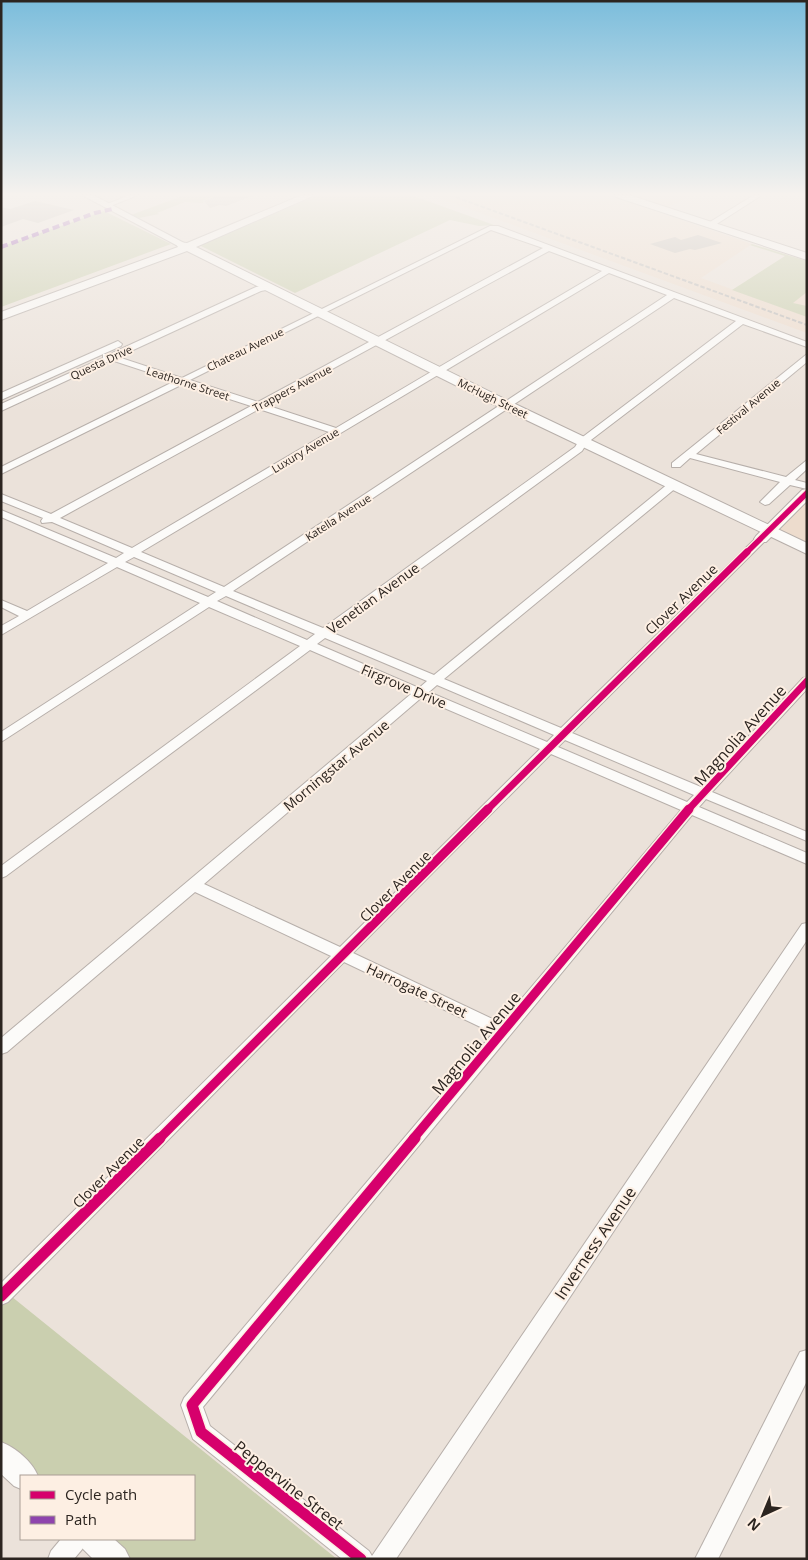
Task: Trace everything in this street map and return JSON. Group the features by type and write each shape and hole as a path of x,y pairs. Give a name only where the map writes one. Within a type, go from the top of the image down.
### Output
{"main road":[{"path":"1,311 121,268"},
{"path":"1,316 126,268"},
{"name":"McHugh Street","path":"231,268 506,405 673,485 765,535 807,549"}],"street":[{"name":"Chateau Avenue","path":"1,471 180,380 409,268"},
{"name":"Trappers Avenue","path":"34,527 513,268"},
{"path":"603,268 807,345"},
{"name":"Luxury Avenue","path":"1,631 609,270"},
{"name":"Questa Drive","path":"1,397 179,316 263,284"},
{"name":"Questa Drive","path":"4,404 110,358 259,289 263,284"},
{"name":"Katella Avenue","path":"1,738 674,295"},
{"path":"179,316 192,320"},
{"name":"Venetian Avenue","path":"1,873 324,634 576,451 583,441 742,321"},
{"name":"Leathorne Street","path":"97,353 336,431"},
{"name":"Festival Avenue","path":"676,465 807,357"},
{"path":"689,455 807,486"},
{"path":"765,502 807,463"},
{"name":"Morningstar Avenue","path":"1,1048 420,693 673,485"},
{"name":"Clover Avenue","path":"1,1296 344,955 562,734 807,494"},
{"name":"Firgrove Drive","path":"1,497 807,837"},
{"name":"Firgrove Drive","path":"1,513 807,859"},
{"path":"1,603 27,615"},
{"name":"Magnolia Avenue","path":"201,1432 192,1405 689,809 705,794 807,681"},
{"name":"Harrogate Street","path":"194,884 504,1031"},
{"name":"Inverness Avenue","path":"382,1559 807,928"},
{"path":"706,1559 807,1358"},
{"name":"Peppervine Street","path":"201,1432 361,1559"},
{"path":"1,1455 23,1475"},
{"path":"59,1559 75,1540"},
{"path":"94,1540 115,1559"}],"shaded area":[{"path":"629,268 716,268 701,278 783,308 807,291 807,333"},
{"path":"807,494 807,549 769,531"}],"green space":[{"path":"1,268 107,268 1,307"},
{"path":"245,268 349,268 295,293"},
{"path":"767,268 807,268 807,292 793,303 807,306 807,317 732,290"},
{"path":"1,1288 337,1559 115,1559 94,1540 195,1540 195,1475 23,1475 1,1455"}],"railway":[{"path":"650,268 807,325"}],"cycle path":[{"path":"1,1296 344,955 567,729 807,493"},
{"path":"361,1559 201,1432 192,1405 689,809 807,681"}]}
